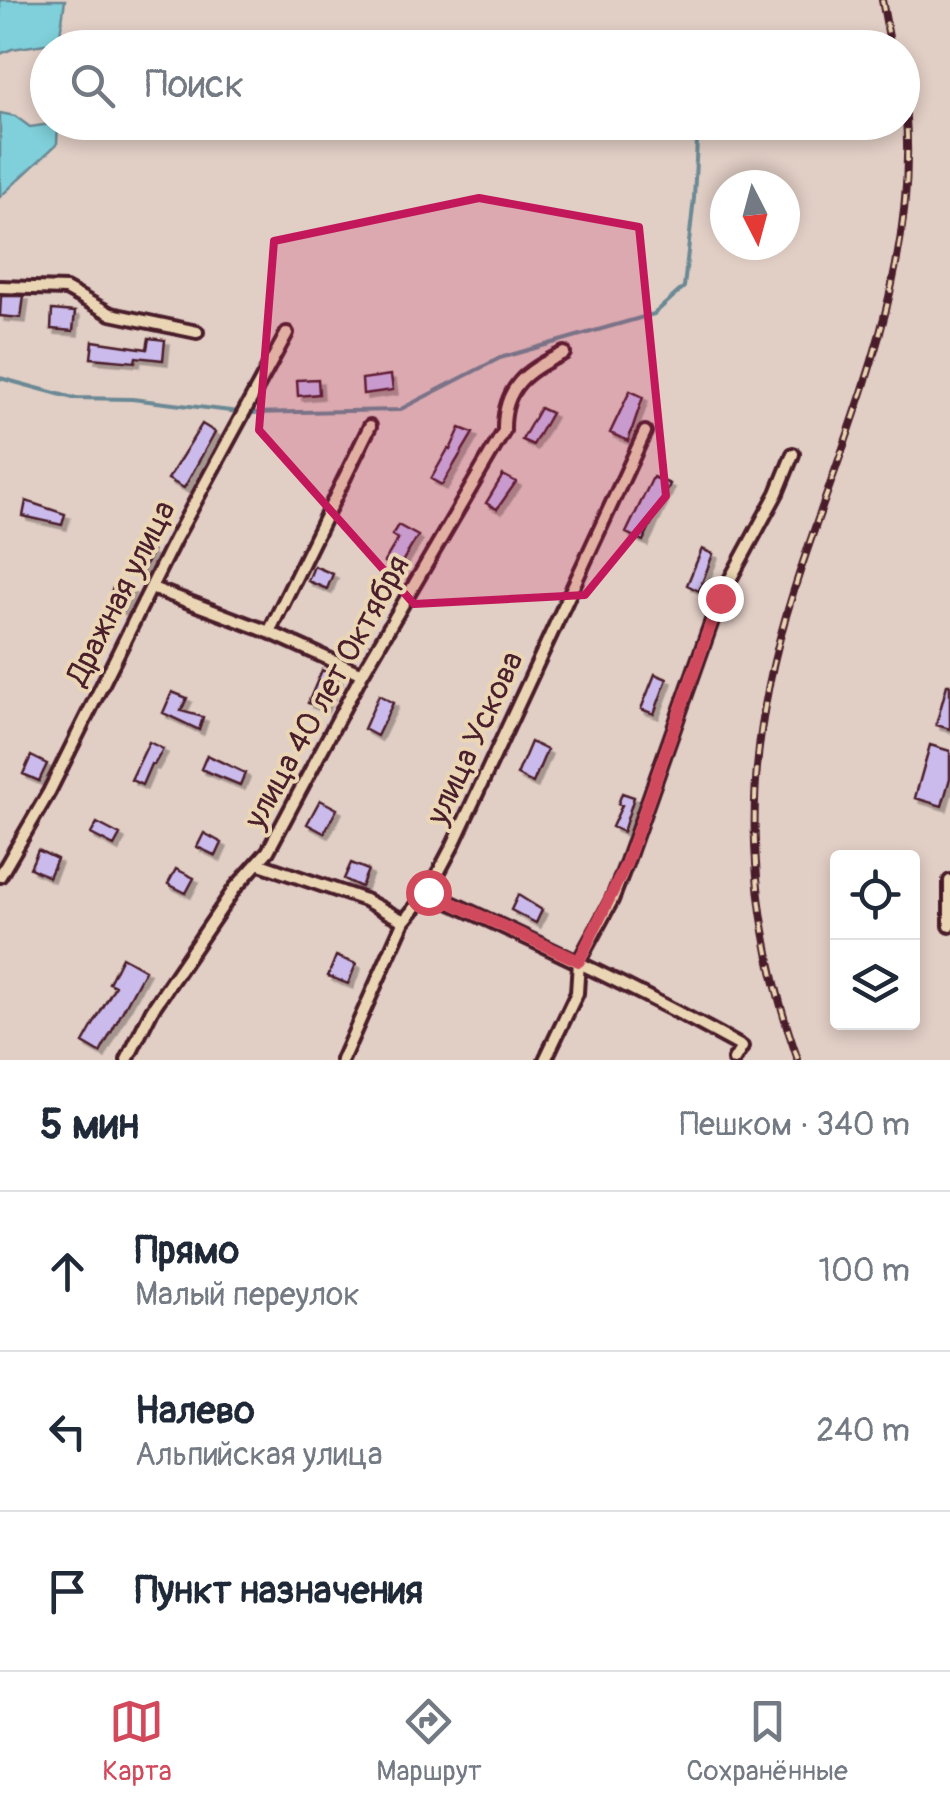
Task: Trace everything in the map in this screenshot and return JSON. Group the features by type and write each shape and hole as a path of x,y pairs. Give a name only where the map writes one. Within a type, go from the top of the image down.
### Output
{"street":[{"path":"0,287 66,289 112,314 197,332"},
{"name":"Дражная улица","path":"0,876 50,792 175,539 287,334"},
{"name":"улица 40 лет Октября","path":"127,1060 152,1010 235,888 268,851 362,674 504,431 503,412 521,377 564,353"},
{"path":"269,632 370,426"},
{"name":"улица Ускова","path":"342,1060 404,920 428,892 645,432"},
{"path":"545,1060 576,993 579,961 626,864 720,598 793,454"},
{"path":"152,588 269,632 362,674"},
{"path":"257,863 365,900 404,920"},
{"path":"950,881 950,926"},
{"path":"428,892 579,961 742,1047 734,1060"}],"highlighted area":[{"path":"479,198 639,227 666,496 585,595 414,604 259,430 274,241"}],"water":[{"path":"0,0 65,0 61,30 30,30 30,46 0,54"},
{"path":"0,113 15,116 30,127 30,140 57,140 0,197"}],"building":[{"path":"1,296 24,296 21,318 0,316"},
{"path":"52,310 75,312 73,331 51,329"},
{"path":"149,338 165,340 163,360 91,358 93,341 147,349"},
{"path":"391,375 393,390 363,394 362,379"},
{"path":"318,379 319,394 298,396 297,380"},
{"path":"630,391 643,397 628,441 610,433"},
{"path":"540,408 551,413 533,445 522,440"},
{"path":"202,424 215,432 184,488 168,479"},
{"path":"460,428 473,433 442,485 431,479"},
{"path":"503,475 516,482 497,509 486,503"},
{"path":"653,477 670,484 643,541 626,533"},
{"path":"26,501 65,514 62,525 23,516"},
{"path":"398,525 418,536 397,570 384,562 398,539 392,535"},
{"path":"137,546 152,552 142,572 128,566"},
{"path":"702,549 713,554 699,591 687,585"},
{"path":"314,566 333,574 327,589 308,581"},
{"path":"119,585 131,590 122,611 106,605 113,588"},
{"path":"322,670 338,679 323,708 308,703"},
{"path":"655,674 667,679 654,714 641,709"},
{"path":"950,685 950,729 936,725"},
{"path":"172,692 187,698 181,711 203,717 199,730 163,713"},
{"path":"379,695 393,703 377,736 364,729"},
{"path":"149,742 163,749 142,785 131,780"},
{"path":"531,742 547,750 533,783 517,775"},
{"path":"930,745 950,751 950,778 942,806 915,798"},
{"path":"207,755 245,773 240,785 201,769"},
{"path":"31,756 47,764 39,781 23,774"},
{"path":"622,793 634,797 623,832 612,827 622,805 618,804"},
{"path":"320,800 337,809 324,833 307,824"},
{"path":"97,823 120,835 114,846 91,834"},
{"path":"204,833 222,843 216,856 197,847"},
{"path":"38,850 57,859 49,877 30,868"},
{"path":"351,863 368,870 361,887 344,879"},
{"path":"176,869 194,878 186,893 168,884"},
{"path":"518,895 542,910 536,923 511,910"},
{"path":"336,956 356,964 348,984 328,976"},
{"path":"122,957 145,970 100,1053 83,1043 115,986 109,983"}],"waterway":[{"path":"248,413 399,410 500,358 654,314 684,287 697,140"},
{"path":"0,378 73,398 132,399 239,412"}],"railway":[{"path":"882,0 888,30"},
{"path":"798,1060 766,942 755,827 757,770 776,653 878,342 904,213 906,140"}],"route":[{"path":"428,892 579,961 612,900 626,864 720,598"}]}
